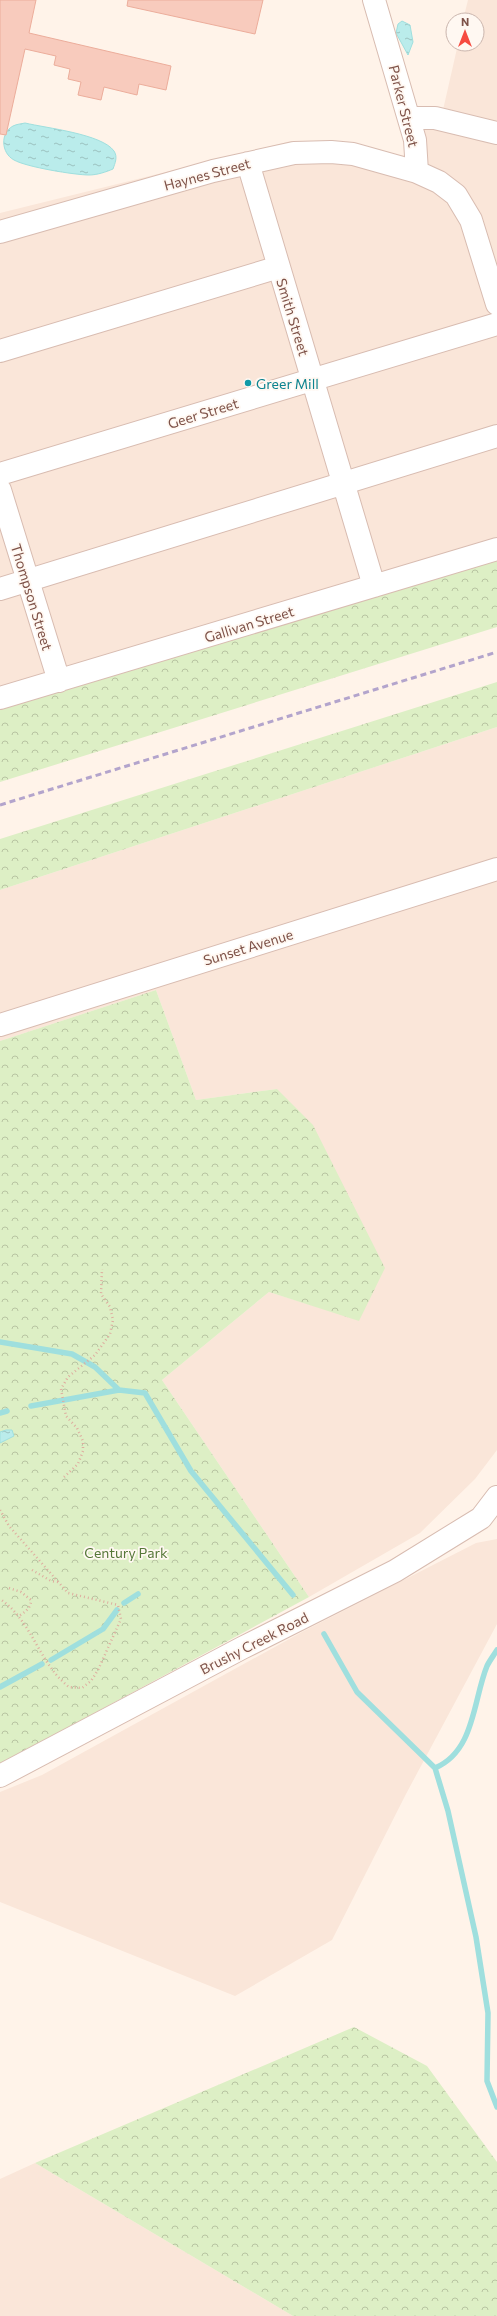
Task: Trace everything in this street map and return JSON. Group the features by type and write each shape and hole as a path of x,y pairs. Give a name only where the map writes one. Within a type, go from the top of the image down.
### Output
{"street":[{"name":"Parker Street","path":"374,0 415,140 418,172"},
{"path":"409,118 435,118 497,133"},
{"name":"Haynes Street","path":"0,232 213,171 294,153 331,152 372,158 418,172"},
{"name":"Smith Street","path":"248,163 374,586"},
{"path":"418,172 447,187 466,208 497,304"},
{"path":"0,351 279,267"},
{"name":"Geer Street","path":"0,474 497,324"},
{"path":"0,588 28,581 497,436"},
{"name":"Thompson Street","path":"0,490 59,681"},
{"name":"Gallivan Street","path":"0,698 497,549"},
{"name":"Sunset Avenue","path":"0,1025 497,869"},
{"name":"Brushy Creek Road","path":"0,1776 242,1648 395,1572 489,1517 497,1496"}],"path":[{"path":"64,1477 78,1464 84,1451 83,1441 77,1428 66,1416 63,1384 74,1371 95,1355 110,1334 113,1320 110,1307 101,1294 102,1269"},
{"path":"0,1510 9,1526 68,1593 118,1605 121,1611 118,1628 91,1681 82,1688 76,1688 69,1687 60,1680 49,1668 19,1616 11,1606 0,1599"},
{"path":"32,1570 51,1581 58,1582"},
{"path":"8,1588 21,1592 31,1600 31,1605 19,1616"}],"shaded area":[{"name":"Greer Mill","path":"468,0 497,0 497,554 0,699 0,213 291,141 406,156 413,107 443,110 456,52 485,52 485,12 465,12"},
{"path":"497,727 497,1450 475,1479 420,1533 309,1597 162,1380 269,1292 359,1320 277,1089 196,1100 156,990 0,1041 0,890"},
{"path":"497,1539 497,1624 406,1794 332,1940 235,1996 0,1902 0,1792 42,1775 302,1632 476,1543"},
{"path":"35,2163 293,2316 0,2316 0,2179"}],"green space":[{"path":"497,554 497,627 0,782 0,699"},
{"path":"497,682 497,727 0,890 0,839"},
{"name":"Century Park","path":"156,990 196,1100 277,1089 313,1125 385,1268 359,1321 269,1292 162,1380 309,1597 0,1764 0,1041"},
{"path":"354,2027 427,2066 497,2162 497,2316 293,2316 35,2163"}],"water":[{"path":"402,21 410,25 413,42 408,55 396,33 398,24"},
{"path":"25,123 73,132 98,140 108,145 114,151 116,156 113,169 95,174 82,175 39,168 14,160 7,153 4,138 9,129 13,126"},
{"path":"12,1430 14,1436 0,1443 0,1432"}],"building":[{"path":"0,0 36,0 29,33 171,66 166,90 139,84 137,95 104,87 101,100 78,95 81,82 68,79 70,69 54,65 56,56 25,49 6,135 0,134"},
{"path":"128,0 263,0 255,34 127,6"}],"waterway":[{"path":"0,1342 72,1354 95,1367 119,1390 145,1393 191,1471 293,1595"},
{"path":"31,1406 119,1390"},
{"path":"0,1413 7,1411"},
{"path":"124,1603 138,1594"},
{"path":"51,1660 103,1629 117,1610"},
{"path":"324,1634 357,1692 435,1768 448,1811 476,1937 488,2013 487,2081 497,2107"},
{"path":"435,1768 448,1760 458,1750 465,1737 471,1723 482,1679 487,1666 497,1650"},
{"path":"0,1687 42,1664"}],"railway":[{"path":"0,805 497,652"}],"place":[{"name":"Greer Mill","path":"248,383"}]}
